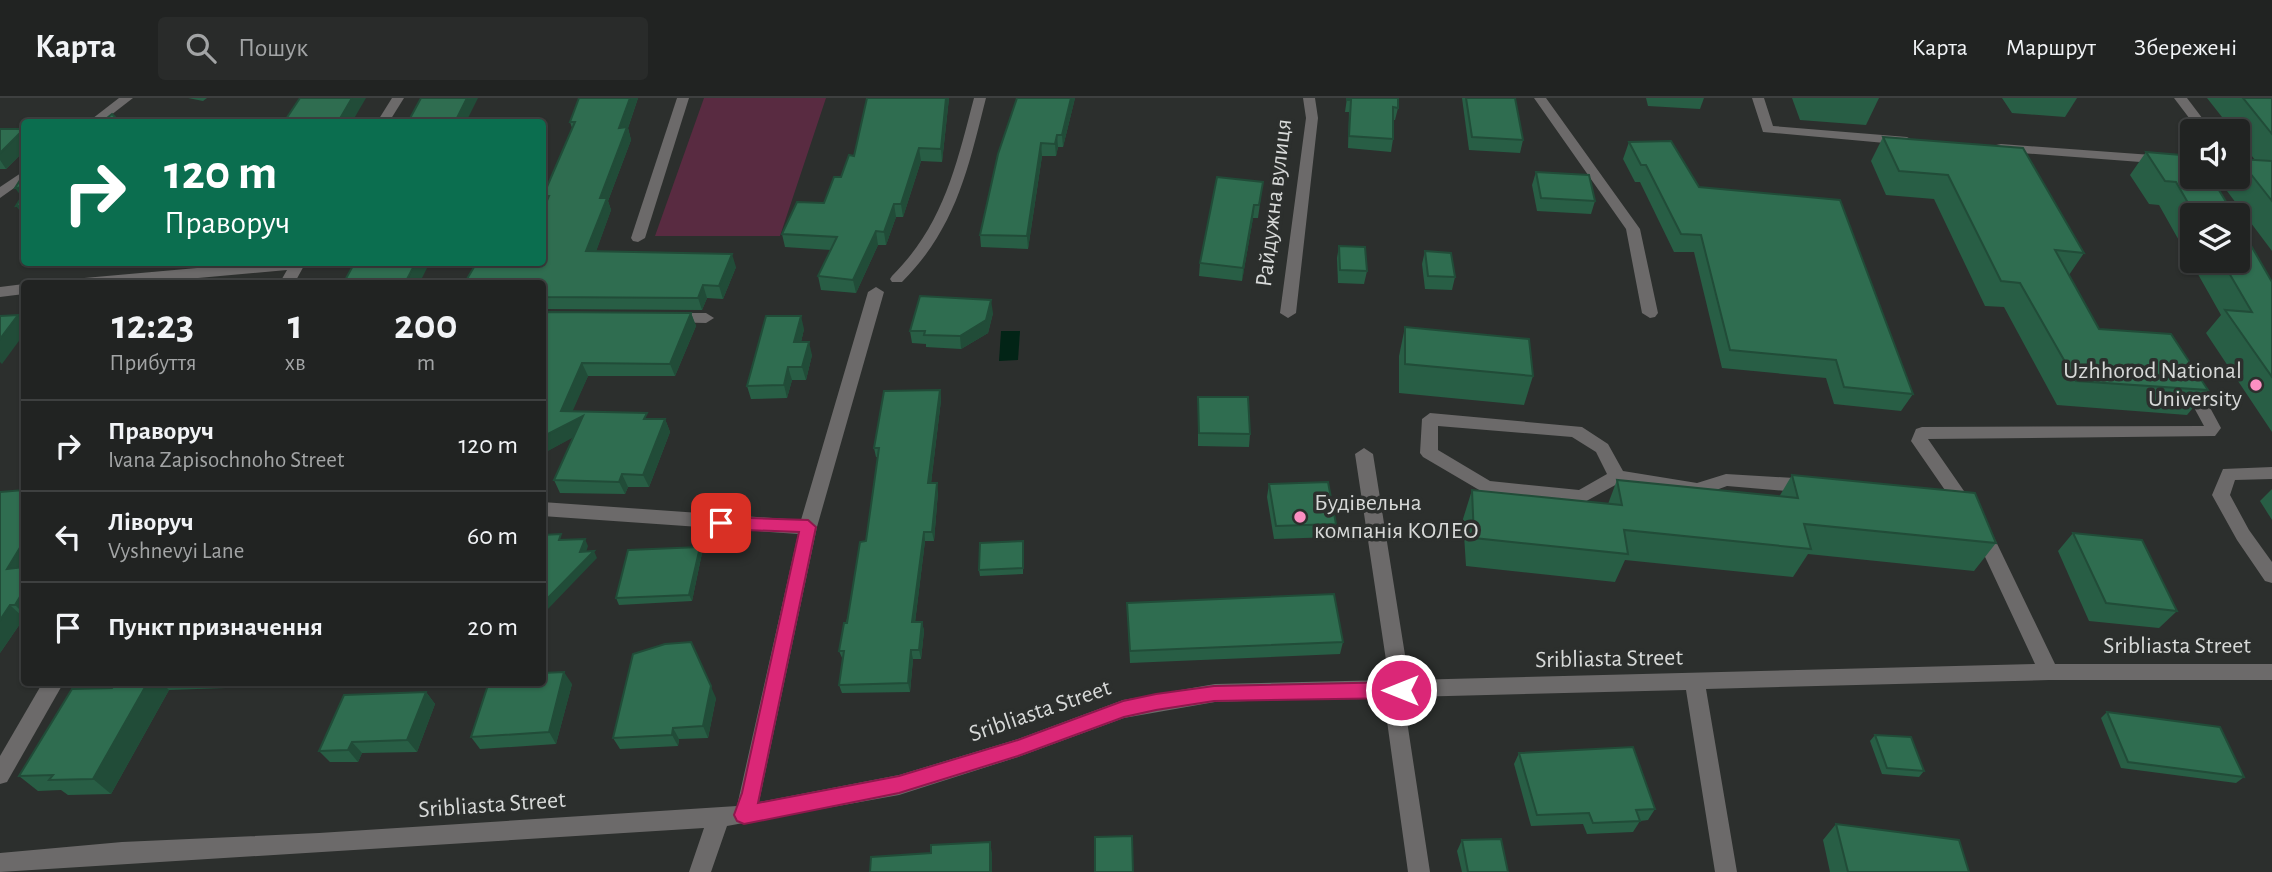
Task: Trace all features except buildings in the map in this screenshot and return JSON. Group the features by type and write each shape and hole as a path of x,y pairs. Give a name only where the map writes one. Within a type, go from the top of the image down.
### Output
{"street":[{"path":"98,119 127,98"},
{"path":"385,119 398,98"},
{"path":"638,238 683,98"},
{"path":"897,279 923,254 939,225 954,192 980,98"},
{"name":"Райдужна вулиця","path":"1288,313 1312,118 1309,98"},
{"path":"1540,98 1633,229 1650,313"},
{"path":"1758,98 1768,129 1918,141"},
{"path":"2180,98 2197,119"},
{"path":"1986,147 2180,161"},
{"path":"0,194 21,177"},
{"path":"116,280 266,266"},
{"path":"0,292 21,289"},
{"path":"744,815 752,793 808,527 876,292"},
{"path":"651,318 706,318"},
{"path":"2049,672 1987,539 1919,441 1922,433 2209,432 2213,428 2178,365"},
{"path":"1617,476 1602,448 1576,431 1430,419 1429,453 1486,487 1581,497 1617,476 1697,490 1726,480 1831,488"},
{"path":"1364,454 1401,690 1396,722 1419,872"},
{"path":"2272,473 2229,474 2221,495 2243,535 2272,576"},
{"path":"1938,501 1964,504"},
{"path":"546,509 747,525 808,527"},
{"name":"Sribliasta Street","path":"0,863 122,852 319,843 744,815 899,785 1018,748 1123,709 1214,693 2049,672 2272,672"},
{"path":"1695,683 1726,872"},
{"path":"0,775 52,686"},
{"path":"700,872 719,817"}],"shaded area":[{"path":"704,98 826,98 780,236 655,236"},
{"path":"1001,331 1020,331 1018,360 999,361"}],"place":[{"name":"Uzhhorod National University","path":"2256,385"},
{"name":"Будівельна компанія КОЛЕО","path":"1300,517"}],"route":[{"path":"721,523 808,527 752,793 744,815 899,785 1018,748 1123,709 1156,702 1214,693 1401,690"}]}
